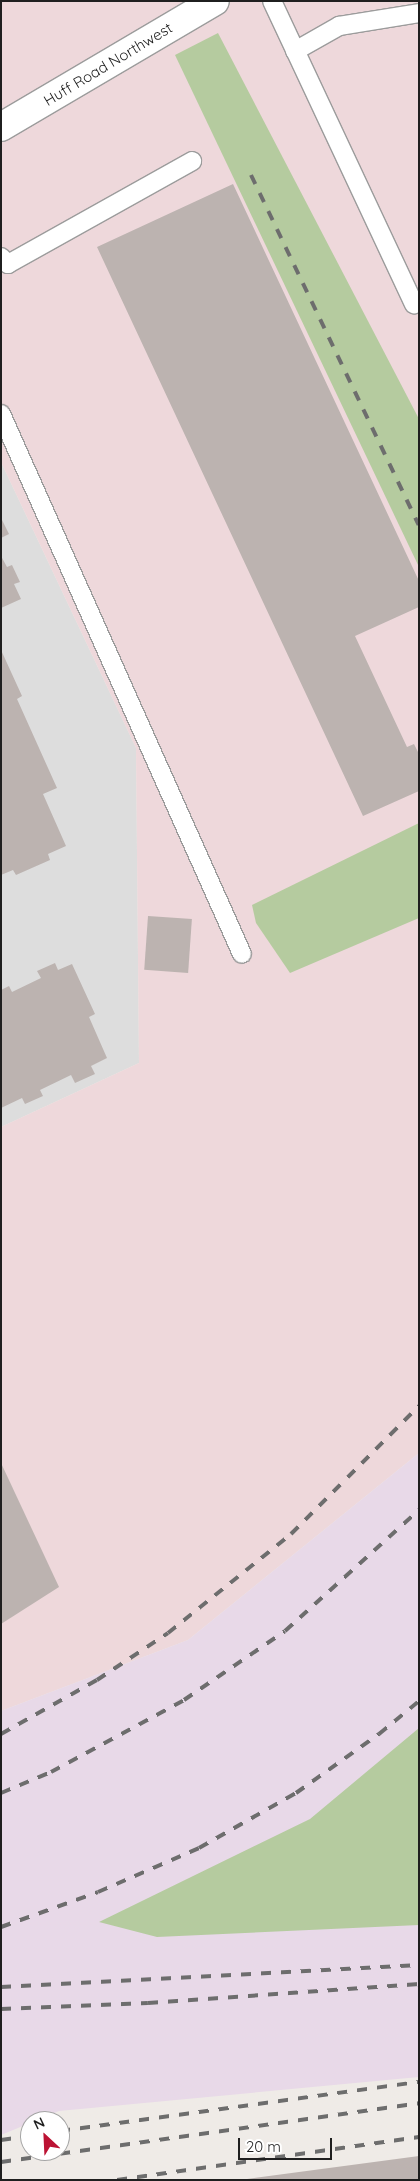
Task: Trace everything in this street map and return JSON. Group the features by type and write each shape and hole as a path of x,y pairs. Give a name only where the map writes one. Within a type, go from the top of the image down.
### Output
{"street":[{"name":"Huff Road Northwest","path":"1,127 215,1"}],"lane":[{"path":"272,1 414,304"},
{"path":"295,51 338,26 419,13"},
{"path":"1,257 8,264 192,161"},
{"path":"1,414 242,954"}],"shaded area":[{"path":"1,1 419,1 419,1453 188,1640 1,1711 1,1127 139,1063 136,748 1,462"},
{"path":"1,462 136,748 139,1063 1,1127"},
{"path":"419,1453 419,2077 59,2111 20,2111 20,2127 1,2135 1,1711 188,1640"}],"green space":[{"path":"218,33 419,419 419,567 175,55"},
{"path":"419,823 419,918 290,973 256,923 252,905"},
{"path":"419,1728 419,1925 157,1937 99,1922 310,1819"}],"building":[{"path":"233,184 419,581 419,607 355,636 407,747 414,744 419,754 419,791 363,816 97,247"},
{"path":"1,518 9,534 1,538"},
{"path":"1,556 7,567 12,565 20,582 14,584 21,599 1,608"},
{"path":"1,650 22,696 17,699 57,788 43,794 66,846 48,854 50,860 16,875 13,870 1,875"},
{"path":"148,916 192,919 188,973 144,970"},
{"path":"55,963 58,970 72,964 95,1014 89,1017 107,1058 91,1066 95,1074 75,1083 71,1075 40,1090 43,1096 25,1104 22,1098 1,1108 1,990 9,986 12,992 41,978 37,971"},
{"path":"1,1463 59,1587 1,1624"},
{"path":"419,2156 419,2180 247,2180 247,2179"}],"railway":[{"path":"251,175 419,525"},
{"path":"1,1734 97,1680 168,1633 291,1534 419,1406"},
{"path":"1,1793 51,1772 184,1700 285,1631 419,1510"},
{"path":"1,1927 98,1892 199,1848 296,1793 379,1734 419,1701"},
{"path":"1,1987 419,1965"},
{"path":"1,2009 148,2003 419,1984"},
{"path":"70,2130 419,2082"},
{"path":"1,2162 419,2103"},
{"path":"1,2140 20,2137"},
{"path":"117,2180 419,2137"}]}
